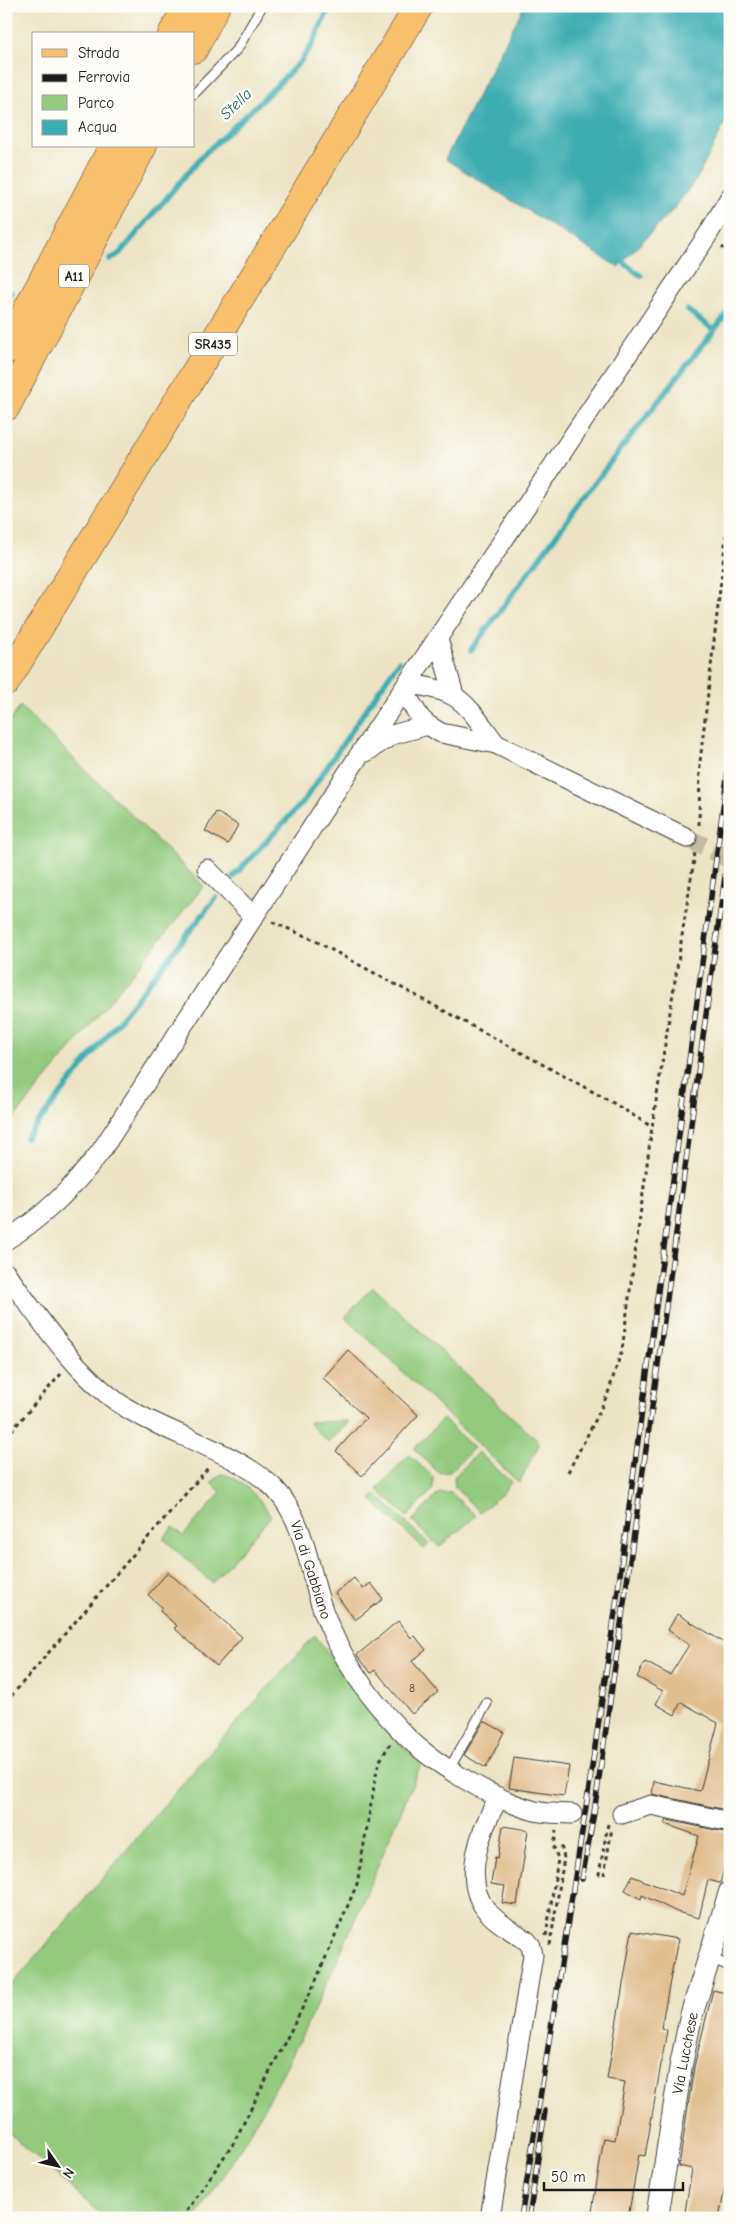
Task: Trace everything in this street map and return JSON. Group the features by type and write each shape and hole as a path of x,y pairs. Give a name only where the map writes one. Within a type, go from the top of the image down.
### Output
{"main road":[{"path":"173,32 186,6"},
{"path":"195,47 216,6"},
{"name":"SR435","path":"6,682 419,6"},
{"name":"A11","path":"6,350 112,148"},
{"name":"A11","path":"6,407 142,148"}],"street":[{"path":"6,1240 42,1216 75,1184 94,1161 358,757 707,236 730,197"},
{"path":"438,638 454,695"},
{"path":"405,687 438,688 454,695 467,706 496,744"},
{"path":"405,687 416,712 428,725 449,735 496,744 693,840"},
{"path":"358,757 392,735 428,725"},
{"path":"207,869 254,916"},
{"name":"Via di Gabbiano","path":"6,1273 42,1323 72,1360 112,1398 128,1409 220,1454 263,1479 290,1507 300,1528 324,1613 347,1662 402,1732 449,1769 499,1797 534,1811 565,1814"},
{"path":"490,2218 533,1955 531,1946 527,1941 493,1918 478,1895 475,1875 478,1843 485,1822 499,1797"},
{"path":"617,1818 651,1805 730,1822"},
{"name":"Via Lucchese","path":"657,2218 681,2065 691,2016 730,1892"}],"lane":[{"path":"195,93 238,48 262,6"},
{"path":"115,199 151,148"},
{"path":"449,1769 487,1703"},
{"path":"709,1958 730,1966"}],"path":[{"path":"568,1472 608,1393 622,1350 693,840 700,762 730,502"},
{"path":"254,916 308,937 610,1101 652,1127"},
{"path":"6,1437 72,1360"},
{"path":"6,1702 220,1454"},
{"path":"182,2218 233,2144 314,1985 357,1884 379,1762 384,1751 402,1732"},
{"path":"610,1813 617,1818 604,1875 599,1874 610,1813"},
{"path":"545,1938 558,1859 554,1847 565,1814"},
{"path":"549,1949 564,1858 561,1845"}],"green space":[{"path":"20,706 204,886 6,1128 6,728"},
{"path":"373,1287 540,1443 519,1483 345,1317"},
{"path":"443,1419 474,1448 450,1472 439,1473 414,1449"},
{"path":"348,1421 329,1443 309,1422"},
{"path":"478,1452 511,1482 502,1494 480,1512 455,1488 454,1477"},
{"path":"409,1455 433,1477 433,1489 407,1517 377,1489"},
{"path":"221,1474 236,1479 243,1484 256,1496 271,1516 212,1583 163,1538 173,1527 183,1536 221,1492 211,1483"},
{"path":"439,1493 451,1493 476,1516 439,1547 412,1521"},
{"path":"376,1494 429,1544 424,1549 371,1500"},
{"path":"315,1635 375,1719 421,1764 346,1940 292,2055 230,2165 194,2218 105,2218 6,2130 6,1992 203,1760"}],"water":[{"path":"524,6 730,6 730,113 698,177 672,211 618,267 445,159"}],"building":[{"path":"216,812 238,825 228,844 205,831"},
{"path":"348,1350 418,1415 362,1476 336,1451 366,1418 323,1378"},
{"path":"168,1572 242,1637 217,1666 174,1628 177,1626 160,1611 163,1608 148,1595"},
{"path":"354,1578 363,1589 371,1583 383,1599 355,1620 335,1593"},
{"path":"677,1614 730,1646 730,1801 726,1810 652,1794 654,1781 700,1791 718,1723 681,1702 675,1715 656,1704 663,1691 637,1677 645,1662 670,1675 689,1645 668,1630"},
{"path":"398,1621 412,1639 415,1636 426,1650 412,1661 438,1692 412,1714 375,1670 371,1673 357,1655"},
{"path":"484,1721 504,1732 486,1768 464,1755"},
{"path":"514,1758 569,1766 564,1796 509,1788"},
{"path":"667,1820 730,1833 730,1848 720,1883 708,1880 699,1918 677,1912 642,1895 641,1899 625,1890 632,1876 682,1896 699,1836 665,1824"},
{"path":"503,1826 528,1830 517,1905 502,1903 505,1886 491,1884 495,1857 498,1858"},
{"path":"632,1931 678,1939 661,2028 667,2030 645,2156 639,2155 628,2218 591,2218 604,2138 615,2140 625,2082 607,2079"},
{"path":"713,1990 730,1994 730,2156 725,2156 726,2183 719,2218 684,2218 692,2169 679,2166 694,2067"}],"waterway":[{"name":"Stella","path":"110,260 120,253 202,156 301,61 312,45 330,6"},
{"path":"623,262 641,276"},
{"name":"Stella","path":"6,295 12,293"},
{"path":"687,310 714,330"},
{"path":"471,650 609,464 730,310"},
{"path":"233,877 303,802 399,661"},
{"path":"26,1138 216,898"}],"tunnel":[{"path":"687,838 730,859"}],"railway":[{"path":"521,2218 615,1612 730,755"},
{"path":"582,1879 594,1813 656,1379 730,840"},
{"path":"529,2218 545,2111"}]}
